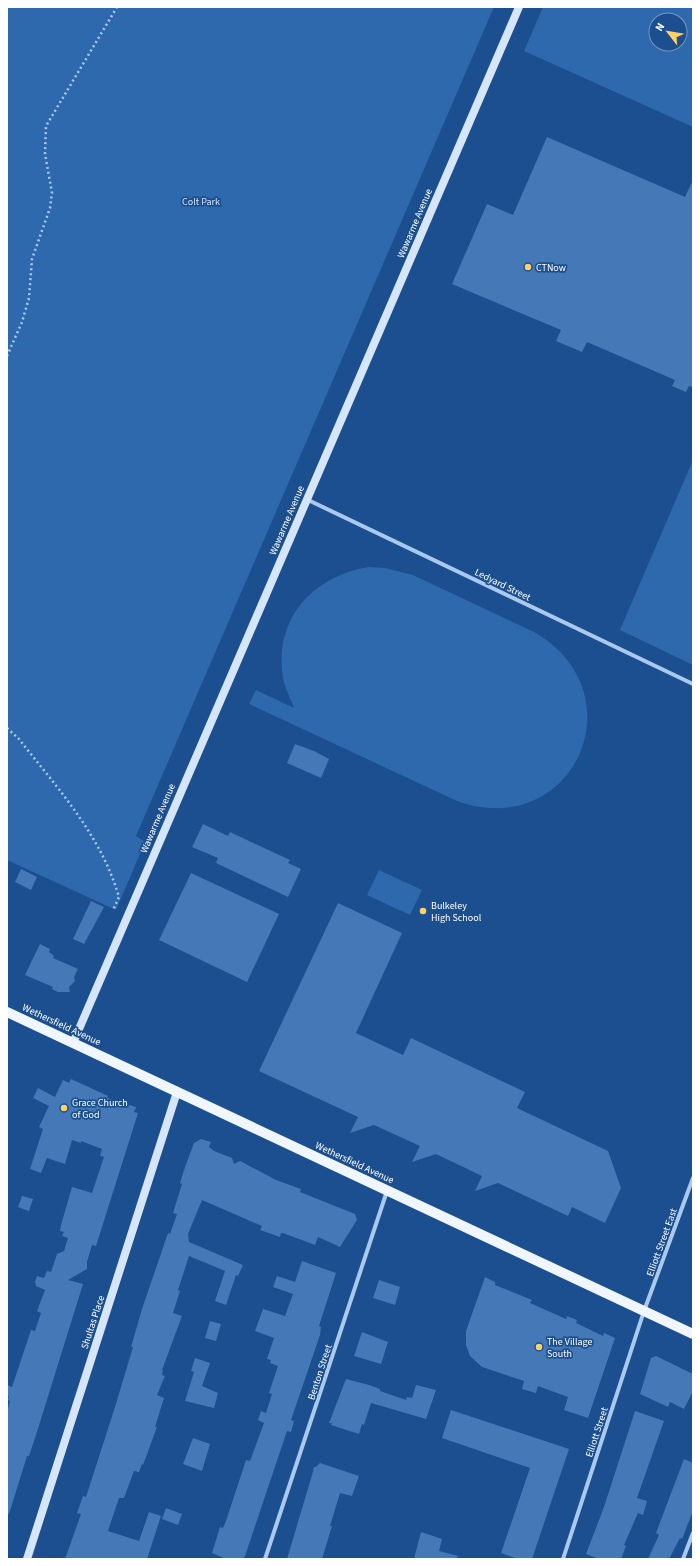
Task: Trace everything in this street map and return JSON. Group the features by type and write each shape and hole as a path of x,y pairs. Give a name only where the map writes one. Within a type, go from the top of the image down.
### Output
{"main road":[{"name":"Wethersfield Avenue","path":"7,1012 693,1334"}],"street":[{"name":"Wawarme Avenue","path":"73,1043 519,7"},
{"name":"Ledyard Street","path":"306,499 693,684"},
{"name":"Shultas Place","path":"27,1559 177,1092"},
{"name":"Elliott Street East","path":"644,1311 693,1178"},
{"name":"Benton Street","path":"266,1559 388,1190"},
{"name":"Elliott Street","path":"563,1559 644,1311"},
{"path":"683,1559 693,1534"}],"path":[{"path":"7,356 22,322 29,298 32,259 50,208 52,193 45,154 46,126 117,7"},
{"path":"7,728 19,739 88,829 107,863 119,897 113,910"}],"green space":[{"name":"Colt Park","path":"7,7 494,7 136,836 145,842 116,910 7,860"},
{"path":"543,7 693,7 693,127 524,51"},
{"path":"693,460 693,665 620,630"},
{"path":"369,567 385,568 413,575 536,633 567,660 584,692 587,725 579,756 560,782 532,801 498,808 457,801 249,704 256,690 294,708 284,682 282,660 284,640 290,622 300,605 313,592 329,580 348,572"},
{"path":"379,870 422,890 410,915 367,895"}],"building":[{"path":"547,137 685,197 693,180 693,387 689,386 686,392 672,386 675,380 587,342 582,352 556,341 561,330 452,284 487,204 513,215"},
{"path":"295,744 314,751 329,759 321,778 287,763"},
{"path":"203,824 228,836 230,832 290,860 288,863 301,869 288,897 216,863 218,858 192,847"},
{"path":"21,869 37,877 31,890 15,882"},
{"path":"191,873 279,914 247,982 159,940"},
{"path":"91,901 104,907 84,944 73,939"},
{"path":"338,903 402,933 356,1033 403,1055 411,1038 525,1092 517,1108 608,1151 621,1188 605,1223 572,1207 568,1216 498,1183 475,1191 482,1176 436,1154 412,1162 420,1146 374,1125 350,1133 358,1117 259,1071"},
{"path":"40,944 50,949 49,952 54,956 53,958 78,969 74,977 75,981 69,987 70,992 58,992 52,989 53,987 25,975"},
{"path":"71,1079 108,1096 107,1098 136,1107 134,1112 138,1113 96,1246 92,1245 87,1262 87,1269 68,1280 83,1284 36,1435 29,1456 27,1456 9,1514 7,1513 7,1412 10,1401 8,1400 9,1396 7,1395 7,1385 12,1387 31,1330 35,1331 41,1313 37,1311 45,1290 36,1286 35,1282 37,1276 44,1278 47,1271 51,1272 57,1254 64,1251 68,1238 62,1236 64,1232 60,1231 72,1187 92,1193 104,1157 100,1156 102,1149 81,1141 81,1143 72,1140 65,1164 47,1158 41,1173 30,1169 43,1129 39,1127 49,1106 33,1098 38,1088 55,1097 63,1080 69,1083"},
{"path":"201,1139 211,1142 209,1147 214,1151 232,1158 234,1164 240,1161 276,1180 301,1189 300,1192 355,1214 357,1220 340,1247 318,1237 315,1245 283,1233 281,1233 280,1237 260,1230 262,1226 202,1200 188,1234 189,1242 243,1265 238,1276 236,1275 226,1305 215,1301 225,1271 189,1256 178,1290 180,1291 173,1313 182,1316 162,1370 162,1375 165,1376 157,1395 164,1398 155,1427 157,1427 143,1465 142,1464 139,1472 134,1471 124,1498 119,1498 108,1531 139,1541 149,1512 161,1516 147,1559 65,1559 81,1514 77,1513 83,1496 86,1497 115,1407 133,1347 131,1347 142,1309 168,1233 170,1234 177,1214 173,1213 182,1184 180,1183 185,1167 194,1143"},
{"path":"22,1196 33,1199 29,1211 18,1207"},
{"path":"302,1261 336,1273 319,1326 321,1327 320,1335 291,1420 294,1421 291,1432 287,1431 245,1556 243,1559 226,1559 212,1553 220,1527 223,1528 226,1521 246,1460 250,1461 264,1423 258,1420 261,1411 266,1413 272,1394 269,1393 278,1366 270,1363 271,1360 267,1359 274,1338 255,1331 263,1309 285,1316 293,1294 273,1287 277,1276 295,1282"},
{"name":"The Village South","path":"485,1277 495,1282 495,1285 532,1300 530,1303 566,1319 567,1316 577,1320 576,1323 603,1336 604,1333 615,1338 588,1418 564,1410 568,1397 538,1386 536,1393 522,1389 524,1381 482,1367 470,1356 466,1345 466,1331"},
{"path":"379,1280 400,1287 395,1305 373,1298"},
{"path":"210,1321 221,1324 216,1341 205,1338"},
{"path":"362,1332 388,1342 381,1364 354,1356"},
{"path":"656,1356 693,1374 693,1391 684,1409 670,1402 668,1407 640,1394 651,1358"},
{"path":"195,1358 210,1363 202,1386 218,1393 214,1408 185,1401 194,1372 191,1371"},
{"path":"346,1379 369,1385 380,1389 380,1391 406,1400 407,1397 412,1398 416,1385 436,1390 426,1419 371,1403 364,1425 362,1424 359,1434 329,1423"},
{"path":"451,1410 569,1449 532,1559 518,1559 501,1553 530,1468 442,1438"},
{"path":"635,1411 664,1421 637,1498 647,1501 643,1515 638,1513 624,1545 626,1546 621,1559 599,1559 586,1554 604,1507"},
{"path":"193,1438 210,1444 202,1471 183,1464"},
{"path":"684,1459 693,1463 693,1511 682,1539 680,1538 669,1559 648,1559 659,1535 656,1533"},
{"path":"320,1463 359,1476 352,1496 340,1493 322,1559 287,1559 314,1467"},
{"path":"166,1508 182,1514 178,1525 162,1519"},
{"path":"421,1532 442,1539 439,1551 458,1556 457,1559 414,1559"}],"place":[{"name":"CTNow","path":"528,267"},
{"name":"Bulkeley High School","path":"423,911"},
{"name":"Grace Church of God","path":"64,1108"},
{"name":"The Village South","path":"539,1347"}]}
